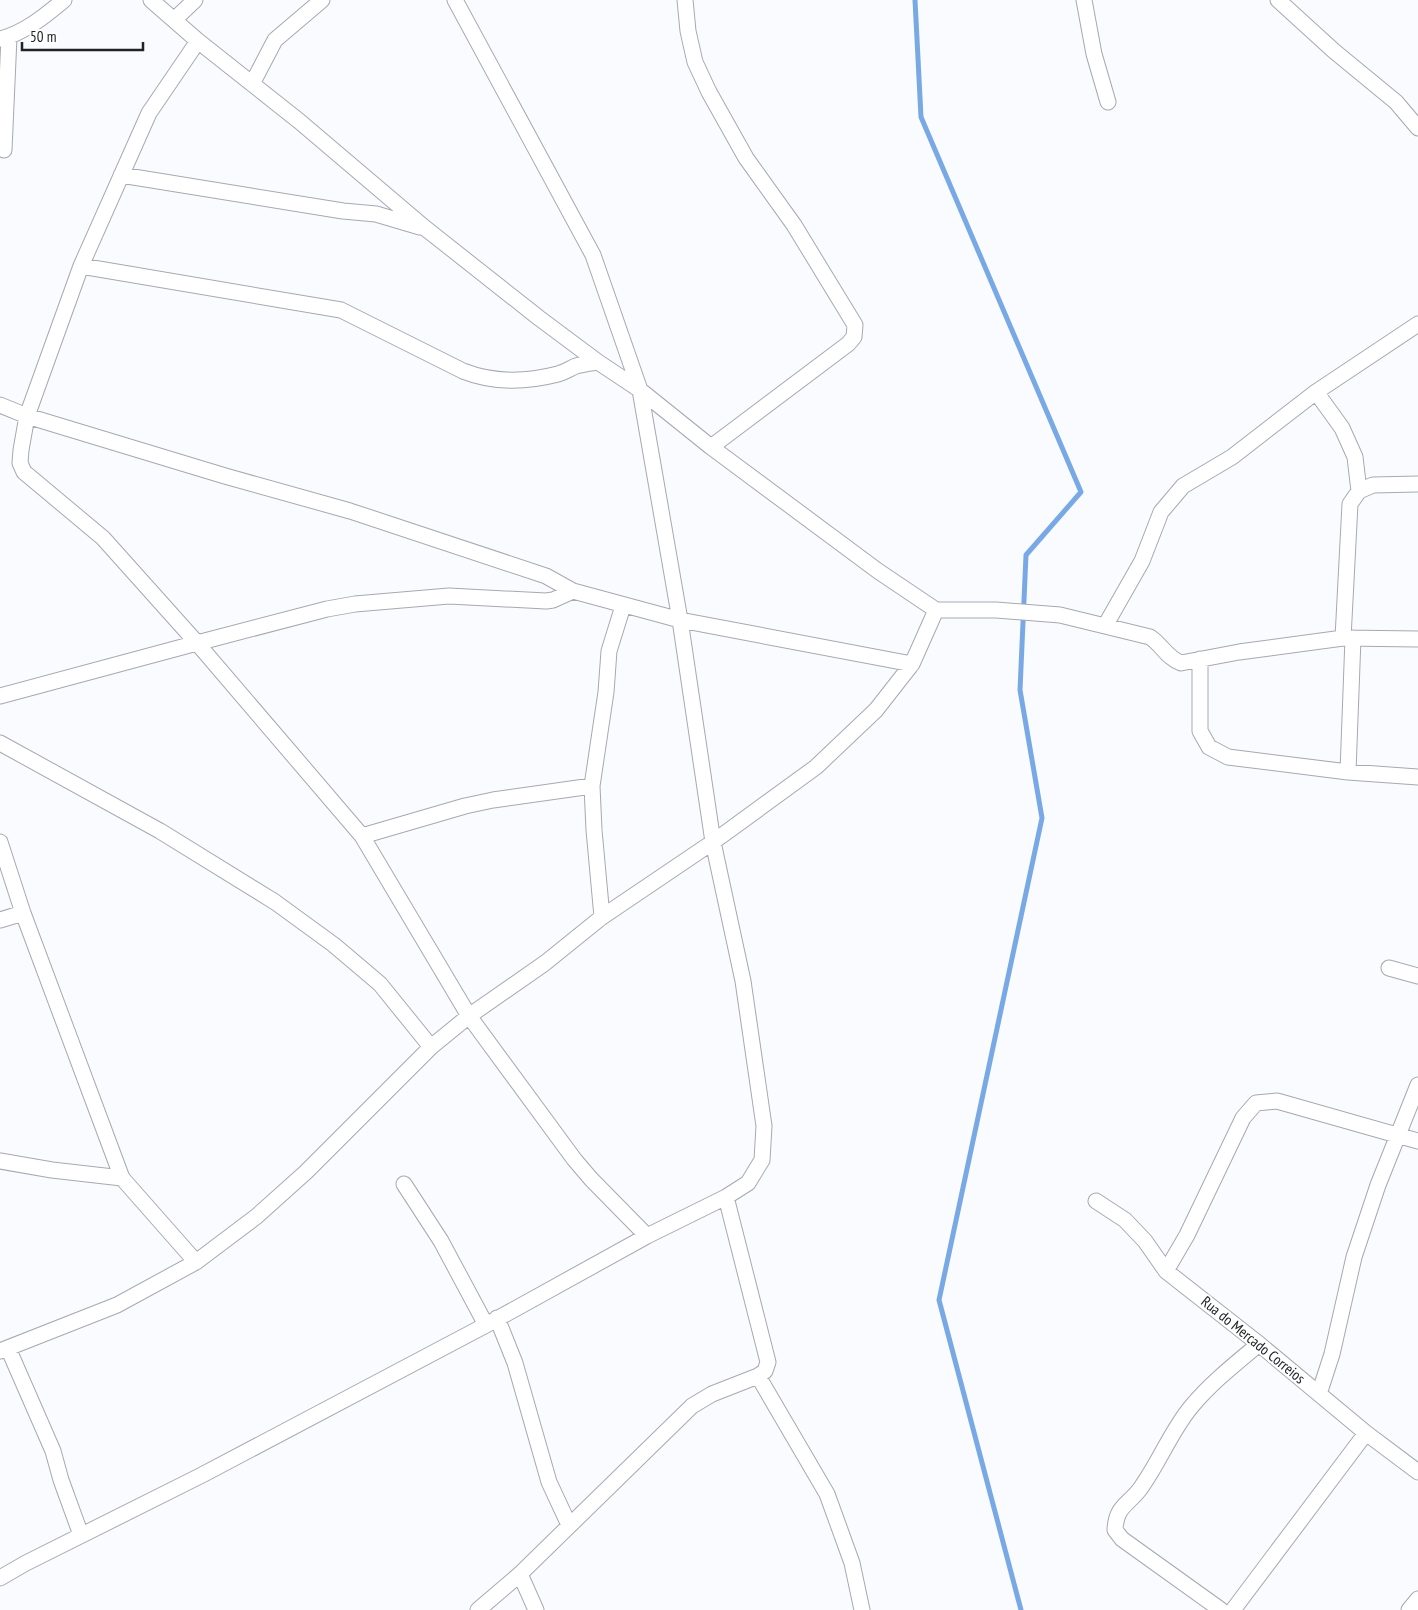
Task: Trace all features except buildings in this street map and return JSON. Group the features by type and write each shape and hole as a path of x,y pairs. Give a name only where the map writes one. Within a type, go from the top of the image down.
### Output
{"street":[{"path":"4,150 4,38 29,27 64,0"},
{"path":"152,0 198,41 299,121 425,228 598,362 640,390 710,447 878,571 936,610 996,610 1060,615 1150,637 1174,661 1181,663 1348,638 1418,639"},
{"path":"175,19 195,0"},
{"path":"252,84 275,40 322,0"},
{"path":"0,1578 26,1563 202,1475 647,1236 726,1197 748,1183 762,1160 764,1126 743,981 713,842 680,620 640,390 593,255 455,0"},
{"path":"685,0 688,31 695,62 709,92 746,158 794,225 855,325 854,337 848,344 710,447"},
{"path":"1084,0 1094,54 1108,102"},
{"path":"1278,0 1334,51 1396,102 1418,128"},
{"path":"198,41 148,113 81,266 28,416 20,450 20,463 24,472 103,538 197,643 362,836 469,1016 574,1159 647,1236"},
{"path":"121,175 376,214 425,228"},
{"path":"81,266 341,310 463,371 492,380 556,375 576,366 598,362"},
{"path":"1105,626 1142,561 1161,512 1183,486 1232,457 1316,392 1418,324"},
{"path":"1316,392 1342,428 1354,457 1359,491"},
{"path":"0,405 28,416 225,476 360,514 537,573 559,582 573,591 623,606 680,620 912,664"},
{"path":"1348,772 1350,504 1359,491 1373,485 1418,484"},
{"path":"0,696 327,609 355,604 449,596 546,601 573,591"},
{"path":"602,917 592,786 606,692 609,650 623,606"},
{"path":"81,1536 53,1451 4,1349 117,1305 196,1262 257,1216 306,1172 431,1047 469,1016 545,963 602,917 713,842 816,767 876,710 912,664 936,610"},
{"path":"1200,659 1200,731 1209,747 1228,757 1348,772 1418,777"},
{"path":"0,742 160,832 275,902 334,945 380,984 431,1047"},
{"path":"362,836 465,806 592,786"},
{"path":"0,842 23,913 122,1178 196,1262"},
{"path":"0,920 23,913"},
{"path":"1390,968 1418,976"},
{"path":"1319,1394 1332,1354 1354,1258 1378,1184 1418,1085"},
{"path":"1166,1271 1187,1235 1242,1118 1256,1103 1278,1101 1418,1141"},
{"path":"0,1161 52,1170 122,1178"},
{"path":"404,1184 515,1362 549,1482 568,1525"},
{"path":"478,1610 520,1574 568,1525 692,1406 712,1394 758,1376 765,1371 768,1362 726,1197"},
{"name":"Rua do Mercado Correios","path":"1096,1201 1125,1220 1145,1241 1166,1271 1259,1344 1366,1433 1418,1472"},
{"path":"1221,1610 1122,1539 1115,1530 1115,1518 1124,1505 1139,1490 1190,1408 1220,1376 1259,1344"},
{"path":"758,1376 827,1494 852,1563 859,1609"},
{"path":"1233,1610 1366,1433"},
{"path":"520,1574 536,1610"},
{"path":"1409,1610 1418,1600"}],"waterway":[{"path":"915,0 921,117 1081,492 1026,555 1020,690 1042,818 939,1300 1021,1610"}]}
